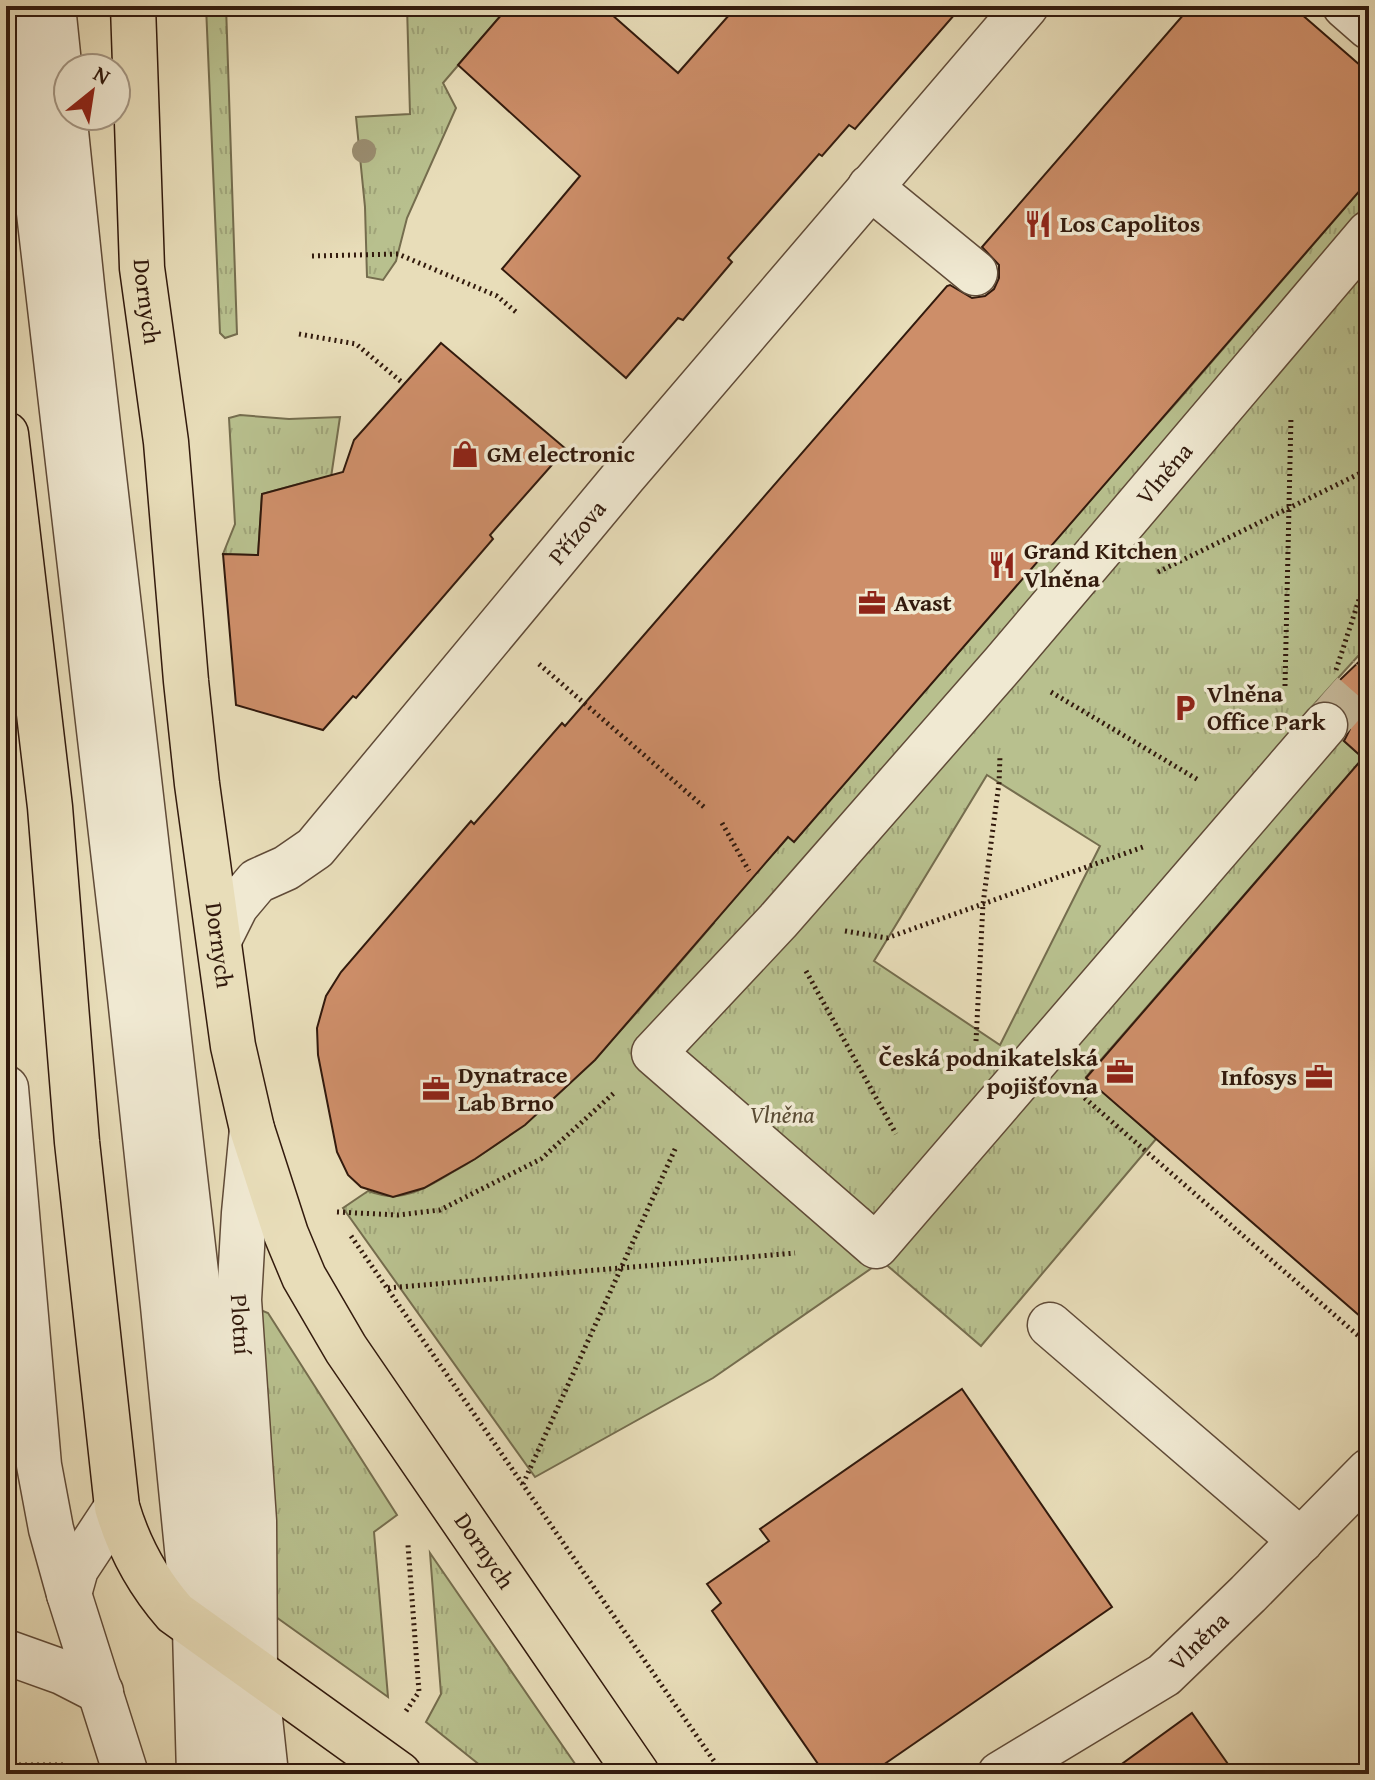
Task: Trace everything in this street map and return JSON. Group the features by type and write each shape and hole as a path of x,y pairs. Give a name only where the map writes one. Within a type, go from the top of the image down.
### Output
{"main road":[{"name":"Dornych","path":"133,6 142,268 166,442 186,681 219,940 233,1046 252,1129 286,1234 326,1318 637,1774"},
{"path":"6,434 50,807 77,1142 117,1507 135,1557 175,1613 226,1644 388,1766"}],"street":[{"path":"19,6 20,49 130,997 226,1644 199,1774"},
{"path":"53,6 83,295 200,1307 235,1774"},
{"name":"Přízova","path":"219,940 236,906 257,881 286,868 315,848 624,476 1026,6"},
{"path":"1345,6 1369,27"},
{"path":"870,187 975,273"},
{"name":"Vlněna","path":"654,1053 778,921 1004,663 1369,233"},
{"path":"654,1053 876,1246 1325,725"},
{"path":"6,1088 39,1465 51,1529 69,1594 126,1774"},
{"name":"Plotní","path":"252,1129 239,1300 254,1521 226,1644 266,1774"},
{"path":"1050,1325 1301,1541"},
{"name":"Vlněna","path":"1000,1774 1164,1675 1369,1471"},
{"path":"69,1594 76,1569 117,1507"},
{"name":"Plotní","path":"226,1644 254,1521"},
{"path":"6,1652 62,1672 101,1692"}],"path":[{"path":"312,256 398,254 497,296 516,312"},
{"path":"299,334 356,344 404,384"},
{"path":"1284,773 1291,415"},
{"path":"1157,573 1369,469"},
{"path":"1333,677 1369,569"},
{"path":"538,662 704,807"},
{"path":"1004,663 1251,812"},
{"path":"975,1045 983,904 1000,753"},
{"path":"778,921 887,938 1149,845"},
{"path":"778,921 926,1187"},
{"path":"654,1053 541,1159 492,1185 440,1210 398,1215 334,1212 723,1774"},
{"path":"1038,1058 1369,1345"},
{"path":"523,1484 701,1092"},
{"path":"388,1288 876,1246"},
{"path":"388,1766 419,1692 408,1538"},
{"path":"8,1774 6,1764 74,1765"}],"green space":[{"path":"206,6 226,6 237,334 225,338 220,333"},
{"path":"407,6 509,6 443,83 456,108 407,218 396,261 383,280 367,277 365,207 356,117 410,114"},
{"name":"Vlněna","path":"1369,180 1369,644 1309,710 1363,758 1086,1077 1156,1139 981,1346 882,1261 713,1378 535,1477 343,1208 368,1191 397,1196 433,1183 492,1148 562,1091 624,1026 713,921 1177,402","holes":["987,775 1100,846 1000,1045 874,961"]},
{"path":"240,415 289,419 340,417 330,484 317,479 262,494 258,555 223,554 235,524 229,418"},
{"path":"258,1309 268,1313 397,1515 374,1532 388,1697 276,1617"},
{"path":"430,1553 582,1774 491,1774 426,1722 441,1694"}],"building":[{"path":"509,6 602,6 678,73 737,6 962,6 855,129 849,125 822,156 819,154 728,258 732,262 683,320 678,318 626,378 502,269 580,176 458,65"},
{"path":"1191,6 1292,6 1369,73 1369,180 794,842 788,837 595,1060 525,1125 424,1188 393,1197 361,1187 348,1175 337,1152 318,1055 317,1028 326,996 341,972 471,821 474,824 562,723 565,726 947,286 972,298 985,296 994,289 999,278 999,265 982,247"},
{"path":"441,343 566,449 490,535 493,539 356,698 353,696 323,730 236,705 223,554 258,555 262,494 343,472 354,440"},
{"path":"1369,652 1369,1324 1086,1078 1363,758 1344,741 1350,729 1348,716 1342,707 1330,701 1318,701"},
{"path":"962,1389 1112,1607 870,1774 825,1774 712,1611 721,1603 707,1584 769,1541 760,1529"},
{"path":"1192,1713 1235,1774 1108,1774"}],"tunnel":[{"path":"1325,725 1369,675"}],"place":[{"name":"Los Capolitos","path":"1038,224"},
{"name":"GM electronic","path":"465,454"},
{"name":"Grand Kitchen Vlněna","path":"1002,565"},
{"name":"Avast","path":"872,603"},
{"name":"Vlněna Office Park","path":"1185,708"},
{"name":"Česká podnikatelská pojišťovna","path":"1120,1072"},
{"name":"Infosys","path":"1319,1077"},
{"name":"Dynatrace Lab Brno","path":"436,1089"}]}
